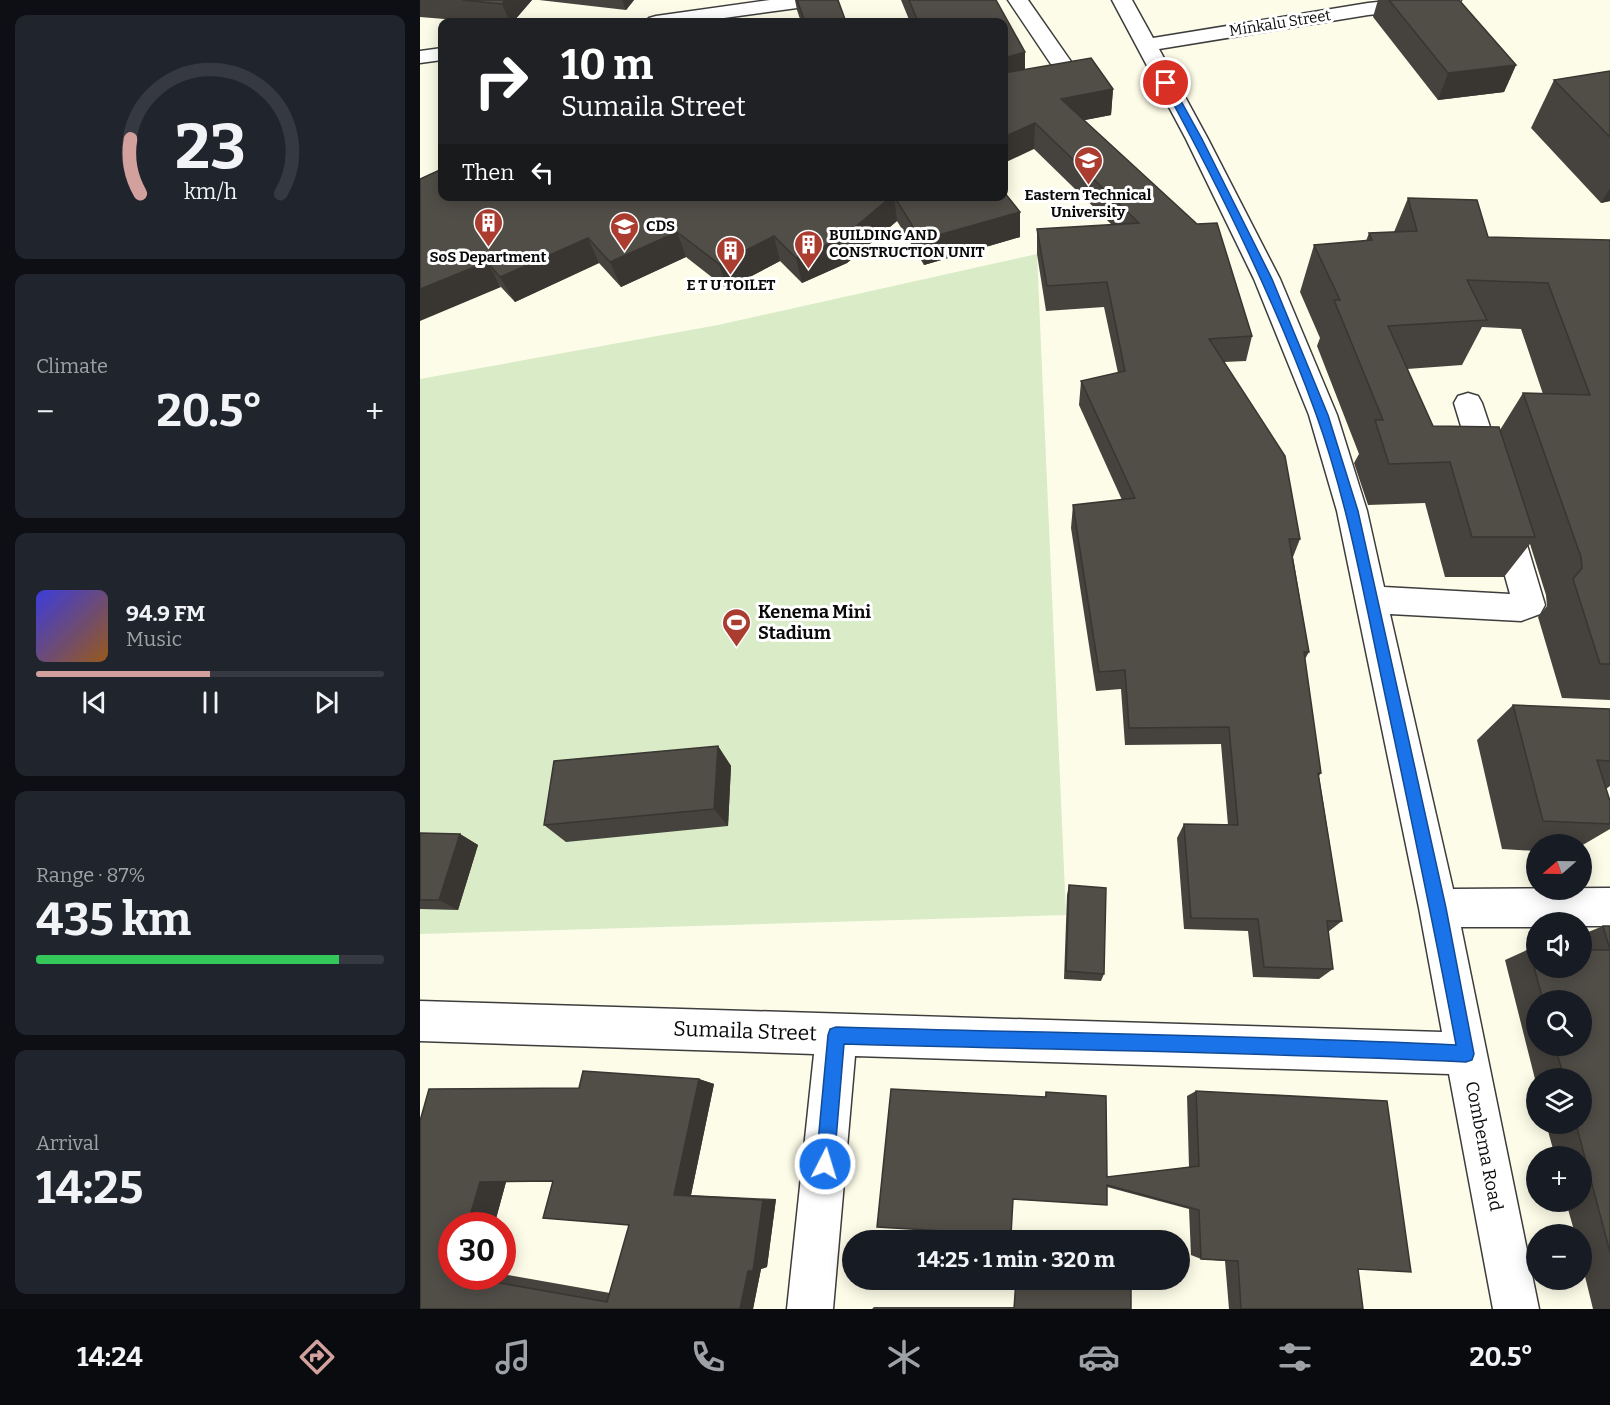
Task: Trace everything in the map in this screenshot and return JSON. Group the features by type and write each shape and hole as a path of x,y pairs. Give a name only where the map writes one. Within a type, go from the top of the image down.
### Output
{"street":[{"path":"684,18 812,0"},
{"path":"1008,90 1065,79 1068,73 1018,0"},
{"name":"Combema Road","path":"1122,0 1197,139 1267,279 1323,415 1352,511 1438,908 1516,1309"},
{"name":"Minkalu Street","path":"1146,45 1368,9 1451,0"},
{"path":"420,57 438,55"},
{"path":"1370,599 1521,608 1529,605 1468,403"},
{"path":"1438,908 1610,907"},
{"name":"Sumaila Street","path":"420,1021 575,1024 1080,1042 1308,1046 1466,1054"},
{"path":"810,1309 836,1035"}],"green space":[{"name":"Kenema Mini Stadium","path":"1037,254 1066,915 420,934 420,379 718,325"}],"building":[{"path":"462,0 505,0 502,4"},
{"path":"797,0 838,0 845,18 804,18"},
{"path":"909,0 996,0 1006,18 916,18"},
{"path":"1389,0 1459,0 1516,65 1448,73"},
{"path":"1008,22 1025,52 1008,57"},
{"path":"1091,58 1113,89 1061,99 1197,224 1217,223 1252,336 1209,339 1285,456 1300,539 1289,539 1309,652 1304,652 1321,773 1318,773 1342,921 1327,921 1333,969 1264,967 1258,919 1191,918 1184,824 1238,825 1229,727 1129,728 1125,670 1099,672 1073,505 1135,498 1081,381 1125,371 1107,282 1047,286 1037,229 1139,223 1035,123 1008,135 1008,72"},
{"path":"1610,71 1610,137 1554,80"},
{"path":"438,171 438,201 886,201 842,238 796,258 774,236 719,264 677,232 610,262 588,238 500,277 487,262 420,289 420,179"},
{"path":"1008,197 1020,212 921,240 897,201 1008,201"},
{"path":"1408,198 1477,200 1488,237 1610,240 1610,664 1600,664 1573,579 1582,568 1581,557 1523,393 1590,395 1548,283 1467,280 1487,320 1388,326 1433,426 1499,427 1535,537 1472,537 1450,462 1389,464 1375,420 1383,420 1334,300 1340,300 1314,245 1372,240 1369,233 1417,231"},
{"path":"1513,705 1610,709 1610,761 1597,760 1610,801 1610,824 1543,821"},
{"path":"718,746 714,809 544,825 554,761"},
{"path":"420,833 460,834 439,900 420,900"},
{"path":"1069,885 1106,888 1104,974 1066,971"},
{"path":"1603,926 1610,926 1610,950"},
{"path":"1592,950 1610,950 1610,1252 1592,1184 1592,1146 1582,1146 1579,1134 1592,1134 1592,1068 1561,1068 1558,1056 1592,1056 1592,990 1540,990 1537,978 1592,978"},
{"path":"583,1071 699,1079 674,1195 763,1200 753,1271 748,1271 740,1309 420,1309 420,1121 429,1089 579,1088","holes":["553,1181 543,1218 629,1225 607,1302 516,1286 516,1290 438,1290 438,1212 471,1212 480,1182"]},
{"path":"891,1089 1046,1097 1046,1092 1106,1096 1107,1177 1199,1166 1196,1091 1387,1101 1411,1272 1358,1269 1363,1309 1241,1309 1238,1261 1201,1259 1199,1210 1107,1185 1107,1205 1013,1199 1011,1230 927,1230 877,1227"},
{"path":"1015,1290 1131,1290 1131,1309 1014,1309"}],"place":[{"name":"Eastern Technical University","path":"1088,186"},
{"name":"SoS Department","path":"488,248"},
{"name":"CDS","path":"625,252"},
{"name":"BUILDING AND CONSTRUCTION UNIT","path":"808,270"},
{"name":"E T U TOILET","path":"731,276"},
{"name":"Kenema Mini Stadium","path":"737,648"}],"route":[{"path":"825,1164 836,1035 1308,1046 1466,1054 1438,908 1352,511 1323,415 1267,279 1197,139 1166,83"}]}
